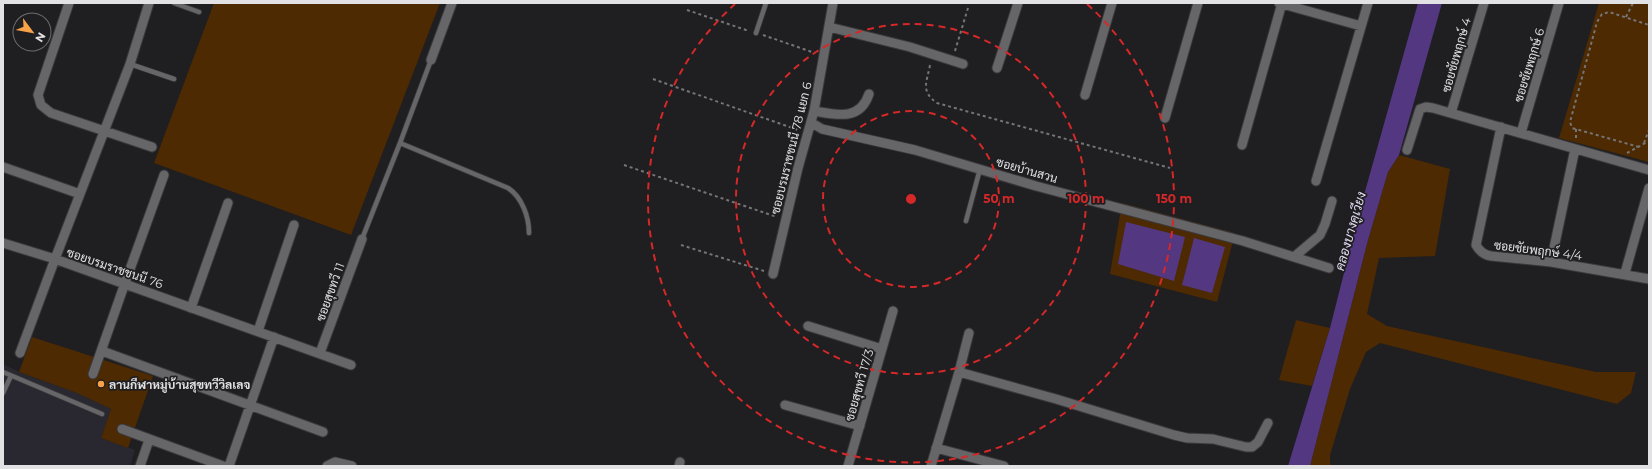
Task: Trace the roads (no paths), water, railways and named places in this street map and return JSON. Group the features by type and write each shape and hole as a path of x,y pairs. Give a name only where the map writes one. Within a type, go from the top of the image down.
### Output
{"street":[{"path":"69,3 38,95 41,105 51,113 152,148"},
{"name":"ซอยบรมราชชนนี 76","path":"149,3 130,64 55,259 274,336"},
{"path":"430,60 452,3"},
{"name":"ซอยบรมราชชนนี 78 แยก 6","path":"773,274 798,168 812,123 832,3"},
{"path":"997,68 1018,3"},
{"path":"1085,95 1112,3"},
{"path":"1165,118 1198,3"},
{"path":"1242,145 1281,3 1361,26"},
{"path":"1316,181 1368,3"},
{"name":"ซอยชัยพฤกษ์ 4","path":"1451,113 1484,3"},
{"name":"ซอยชัยพฤกษ์ 6","path":"1521,133 1559,3"},
{"path":"829,26 910,46 963,64"},
{"path":"814,111 836,115 858,111 866,104 869,94"},
{"path":"1407,150 1420,109 1426,107 1649,170"},
{"name":"ซอยบ้านสวน","path":"812,123 822,129 914,150 1243,241 1329,268"},
{"name":"ซอยชัยพฤกษ์ 4/4","path":"1501,127 1476,245 1480,251 1485,255 1551,262 1649,279"},
{"path":"1551,262 1576,149"},
{"path":"3,168 80,194"},
{"path":"94,374 164,176"},
{"path":"1625,274 1649,188"},
{"path":"1294,257 1320,235 1332,201"},
{"path":"191,308 228,203"},
{"path":"258,331 294,225"},
{"name":"ซอยสุขทวี 11","path":"320,353 362,239"},
{"path":"3,243 55,259 20,353"},
{"name":"ซอยสุขทวี 17/3","path":"848,466 893,311"},
{"path":"808,326 882,349"},
{"path":"931,466 969,333"},
{"path":"229,466 274,336 351,365"},
{"path":"102,351 323,432"},
{"path":"959,372 1078,405 1174,435 1187,438 1213,439 1246,448 1252,447 1258,442 1268,423"},
{"path":"784,405 860,426"},
{"path":"122,429 223,466"},
{"path":"140,466 150,440"},
{"path":"936,448 1004,466"},
{"path":"327,466 335,462 352,466"}],"lane":[{"path":"174,3 199,12"},
{"path":"756,33 766,3"},
{"path":"362,239 400,143 430,60"},
{"path":"130,64 174,79"},
{"path":"400,143 508,188 515,193 529,224 529,233"},
{"path":"966,221 980,169"},
{"path":"3,372 102,414"},
{"path":"3,393 11,376"}],"place":[{"name":"ลานกีฬาหมู่บ้านสุขทวีวิลเลจ","path":"101,384"}],"water label":[{"name":"คลองบางคูเวียง","path":"1350,231"}]}
